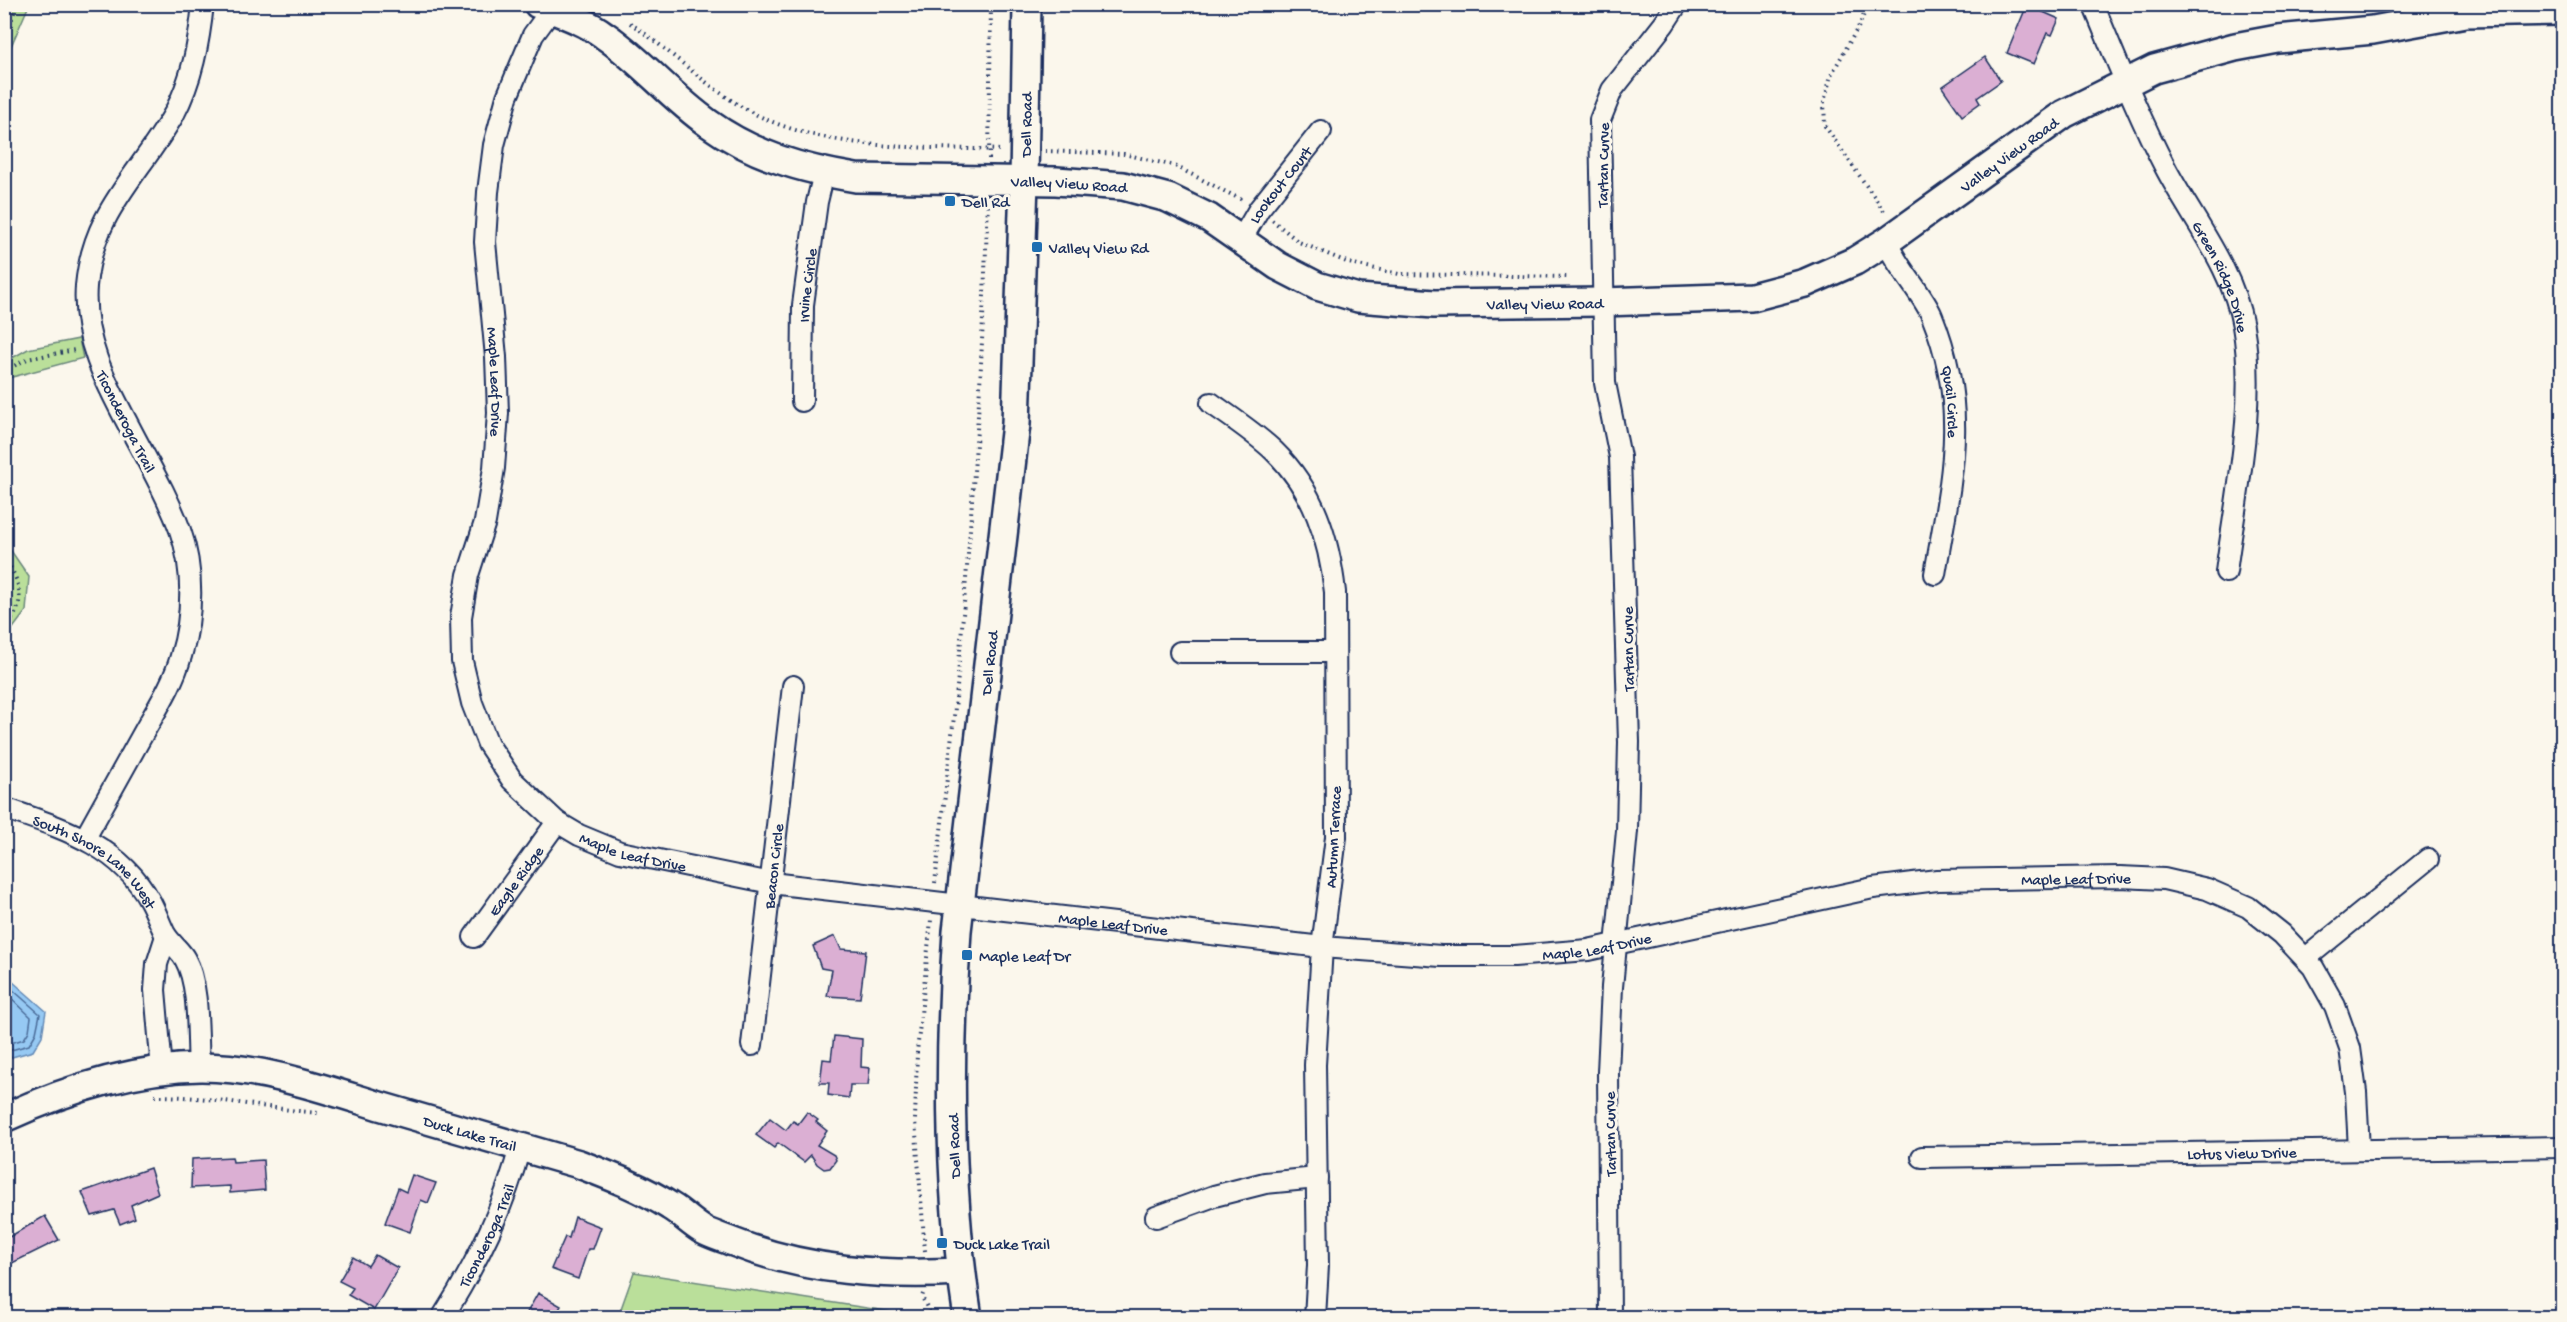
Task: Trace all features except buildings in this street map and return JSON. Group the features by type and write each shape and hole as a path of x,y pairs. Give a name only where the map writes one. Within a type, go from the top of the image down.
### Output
{"street":[{"name":"Ticonderoga Trail","path":"85,838 164,696 181,657 189,616 189,573 181,532 164,493 107,386 92,346 87,322 86,288 91,253 108,212 174,114 189,81 203,4"},
{"name":"Dell Road","path":"968,1317 961,1272 953,1178 951,1012 960,906 1016,424 1027,4"},
{"name":"Tartan Curve","path":"1610,1317 1608,1072 1616,942 1627,831 1629,742 1623,493 1620,457 1605,383 1600,120 1612,90 1677,4"},
{"name":"Green Ridge Drive","path":"2093,4 2164,166 2230,283 2243,325 2248,369 2247,413 2226,572"},
{"name":"Valley View Road","path":"545,7 604,34 709,124 775,160 824,173 856,178 1024,181 1124,186 1168,198 1209,218 1278,266 1317,286 1358,298 1434,304 1603,303 1752,297 1805,283 1855,261 1893,237 2064,114 2154,69 2235,47 2278,39 2373,30 2466,13 2562,11"},
{"name":"Maple Leaf Drive","path":"545,7 507,97 494,145 485,242 496,357 498,413 494,468 484,522 468,575 461,617 462,661 472,703 488,744 512,780 557,822 579,835 620,852 771,883 1322,947 1441,956 1514,956 1588,950 1616,942 1873,888 1937,880 2120,877 2164,879 2207,889 2248,907 2282,934 2306,958 2335,1006 2350,1048 2356,1092 2359,1150"},
{"name":"Lookout Court","path":"1241,240 1259,209 1321,131"},
{"name":"Irvine Circle","path":"802,401 802,305 817,202 824,173"},
{"name":"Quail Circle","path":"1893,237 1930,313 1945,353 1953,394 1956,436 1935,574"},
{"name":"Autumn Terrace","path":"1211,403 1274,451 1299,482 1318,516 1332,563 1335,592 1335,837 1322,947 1315,1065 1318,1265 1315,1317"},
{"path":"1180,652 1334,652"},
{"name":"Beacon Circle","path":"752,1045 793,686"},
{"name":"South Shore Lane West","path":"4,808 85,838 114,857 134,877 150,900 166,936 186,960 193,983 199,1067"},
{"name":"Eagle Ridge","path":"474,937 557,822"},
{"path":"2306,958 2428,859"},
{"path":"162,1070 155,990 157,964 166,936"},
{"name":"Duck Lake Trail","path":"13,1127 40,1102 98,1084 162,1070 199,1067 274,1076 579,1164 627,1183 670,1206 703,1230 755,1251 807,1265 869,1272 920,1289 961,1272"},
{"name":"Ticonderoga Trail","path":"442,1317 483,1247 510,1185 520,1147"},
{"name":"Lotus View Drive","path":"1922,1156 2562,1147"},
{"path":"1156,1217 1214,1196 1265,1183 1317,1178"}],"path":[{"path":"4,42 17,4"},
{"path":"932,1317 920,1289 915,1120 917,1052 956,699 969,543 980,387 992,4"},
{"path":"1868,4 1860,24 1830,75 1824,102 1825,126 1893,237"},
{"path":"4,371 27,359 92,346"},
{"path":"4,557 15,572 21,597 14,619 4,627"},
{"path":"148,1096 189,1096 274,1109 326,1113"},
{"path":"4,1145 13,1127"}],"green space":[{"path":"4,5 29,5 5,60"},
{"path":"79,339 83,358 5,379 5,362 28,349"},
{"path":"5,542 29,577 26,611 5,639"},
{"path":"634,1272 925,1317 618,1317"}],"water":[{"path":"4,974 46,1011 42,1036 33,1051 5,1059"}],"place":[{"name":"Dell Rd","path":"950,201"},
{"name":"Valley View Rd","path":"1037,247"},
{"name":"Maple Leaf Dr","path":"967,955"},
{"name":"Duck Lake Trail","path":"942,1243"}]}
